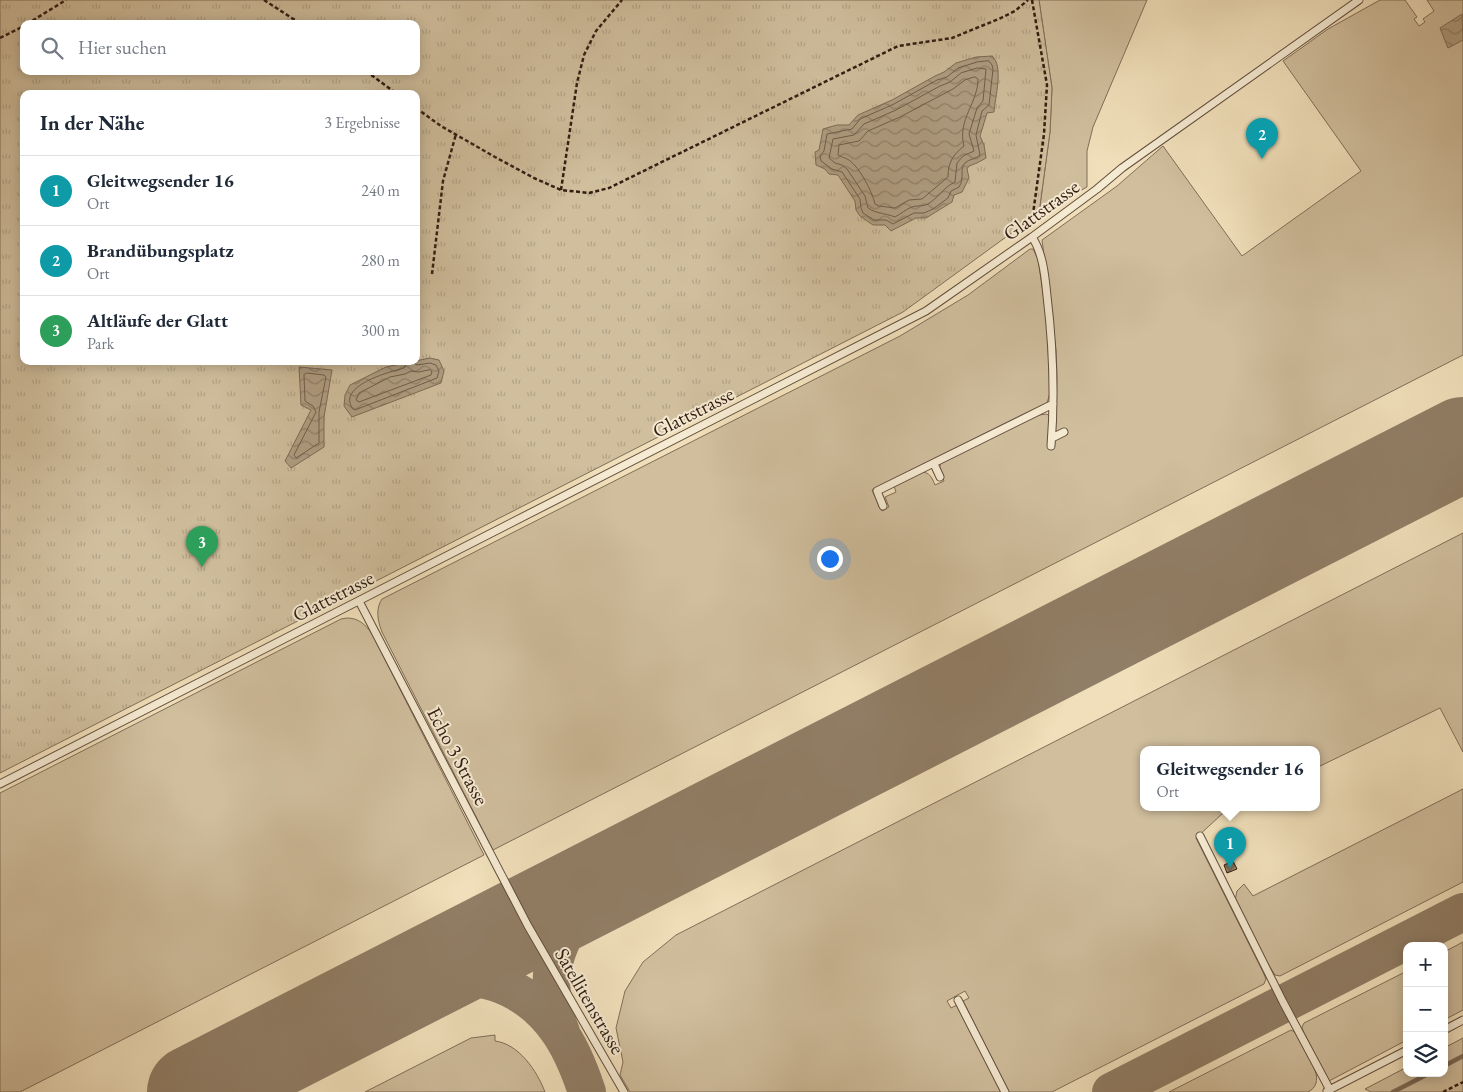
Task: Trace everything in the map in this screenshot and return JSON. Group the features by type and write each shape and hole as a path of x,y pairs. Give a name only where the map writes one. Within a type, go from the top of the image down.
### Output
{"lane":[{"name":"Glattstrasse","path":"0,784 913,318 947,297 1032,237 1097,190 1122,168 1359,0"},
{"path":"1032,237 1040,253 1053,350 1051,446"},
{"path":"884,506 877,491 1053,404"},
{"path":"1052,438 1064,432"},
{"path":"934,464 940,477"},
{"name":"Echo 3 Strasse","path":"359,601 528,926"},
{"path":"1200,836 1328,1091 1403,1052"},
{"name":"Satellitenstrasse","path":"528,926 624,1092"},
{"path":"958,1000 1005,1092"},
{"path":"1448,1028 1463,1020"}],"path":[{"path":"34,20 66,0"},
{"path":"264,0 295,20"},
{"path":"561,190 577,83 584,55 596,31 622,0"},
{"path":"420,111 456,134 534,178 561,190 589,193 609,188 898,46 952,38 988,25 1015,11 1030,0 1046,85 1044,134 1032,214"},
{"path":"0,38 20,28"},
{"path":"371,75 392,90"},
{"path":"432,274 443,181 456,134"},
{"path":"1443,1092 1463,1082"}],"green space":[{"path":"0,0 1039,0 1052,88 1050,132 1039,213 903,312 0,773"},
{"path":"1039,0 1147,0 1093,127 1087,151 1087,187 1039,213 1050,132 1052,88"},
{"path":"1380,0 1405,0 1417,17 1414,19 1419,26 1425,22 1423,19 1434,11 1427,0 1463,0 1463,355 493,850 382,632 378,620 378,611 382,599 900,336 968,295 1030,249 1033,249 1038,259 1047,320 1050,393 1047,403 872,490 882,511 889,507 885,497 896,492 894,486 921,472 929,474 935,485 944,481 940,469 942,461 1039,415 1047,414 1050,417 1048,448 1053,449 1055,440 1068,433 1065,428 1055,433 1056,350 1042,240 1117,186 1163,146 1242,256 1361,171 1283,61 1328,29"},
{"path":"1463,533 1463,752 1440,708 1320,766 1320,746 1140,746 1140,811 1228,811 1222,814 1196,838 1263,972 1266,979 1264,984 1052,1092 1009,1092 963,1001 969,998 965,991 947,1001 951,1008 957,1005 1001,1092 630,1092 620,1075 623,1062 616,1028 625,991 643,962 676,935"},
{"path":"341,619 355,619 362,623 372,634 484,855 20,1092 0,1092 0,793"},
{"path":"1463,789 1463,882 1280,976 1275,975 1263,956 1235,901 1237,891 1244,884 1253,896"},
{"path":"1463,942 1463,1010 1448,1018 1448,987 1448,950"},
{"path":"1403,973 1403,1042 1329,1081 1303,1031 1304,1023"},
{"path":"1291,1030 1296,1033 1311,1060 1317,1078 1313,1088 1308,1092 1169,1092"},
{"path":"495,1035 495,1041 512,1047 526,1060 532,1067 545,1092 365,1092 471,1038"},
{"path":"1463,1038 1463,1092 1371,1092 1365,1089 1403,1069 1403,1077 1448,1077 1448,1046"}],"water":[{"path":"1462,14 1463,40 1448,48 1440,28"},
{"path":"992,56 998,67 998,82 994,112 987,113 980,136 986,158 969,166 967,169 969,178 962,192 954,195 952,202 926,218 916,218 891,231 885,225 873,225 860,216 856,210 855,201 838,175 829,174 825,169 816,165 815,152 819,150 823,129 837,125 849,125 858,115 892,100 944,72 956,63 976,57"},
{"path":"430,358 439,360 444,371 441,383 352,417 344,406 345,395 350,385 386,367 420,365 420,360"},
{"path":"299,367 332,370 324,417 324,447 291,468 285,461 311,410 301,405"}],"building":[{"path":"1233,861 1237,869 1227,873 1224,865"}],"waterway":[{"path":"1448,1064 1463,1056"},
{"path":"1393,1092 1422,1077"}],"taxiway":[{"path":"561,1032 554,1008 551,985 560,943 571,924 585,906 620,874"},
{"path":"1111,1092 1463,912"},
{"path":"398,988 420,981 443,977 465,977 486,980 506,987 525,997 543,1012 558,1030 575,1060 587,1092"}],"runway":[{"path":"194,1092 1463,444"}],"place":[{"name":"Brandübungsplatz","path":"1262,159"},
{"name":"Altläufe der Glatt","path":"202,567"},
{"name":"Gleitwegsender 16","path":"1230,868"}]}
